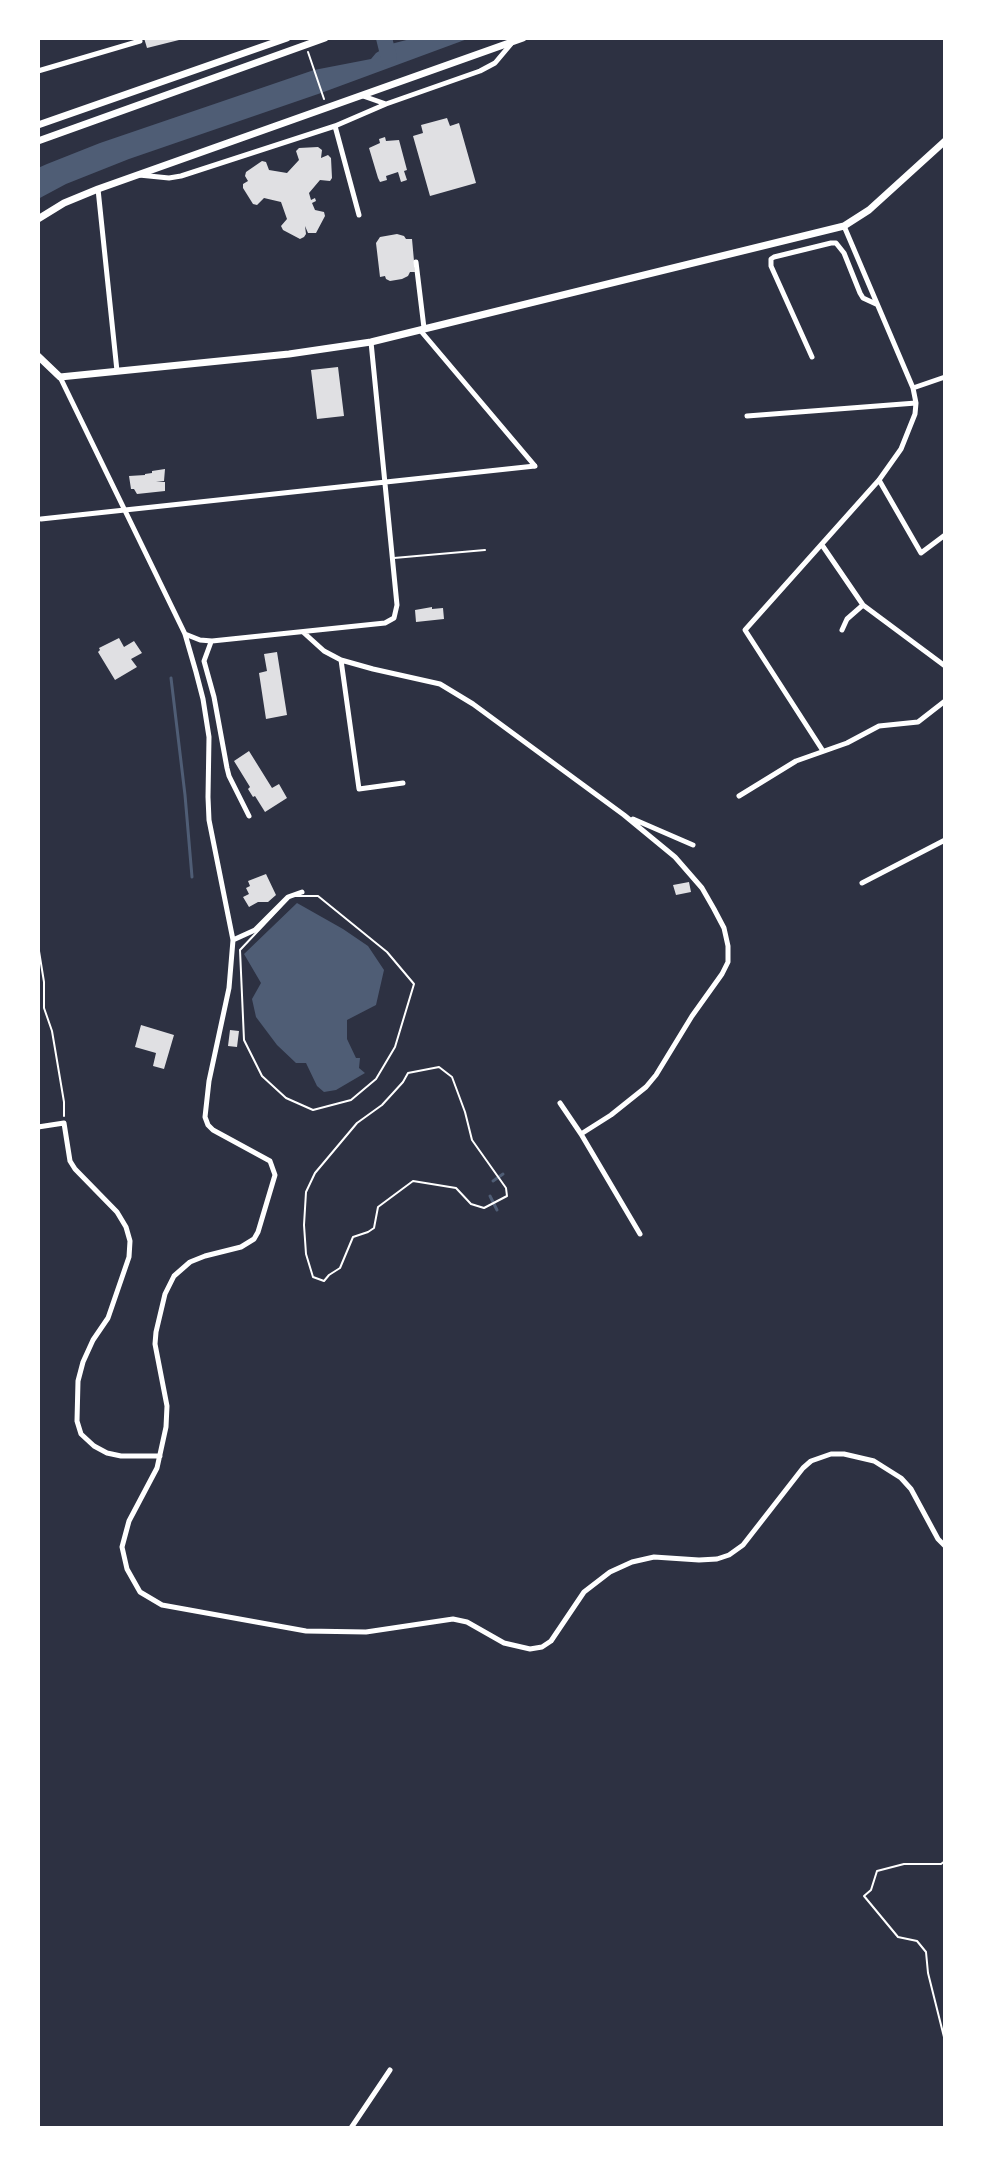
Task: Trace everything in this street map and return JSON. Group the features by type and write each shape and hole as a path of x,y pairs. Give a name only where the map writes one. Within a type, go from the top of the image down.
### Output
{"main road":[{"path":"38,125 287,38"},
{"path":"38,141 325,38"},
{"path":"38,219 64,203 98,189 523,38"},
{"path":"38,356 60,377 289,354 371,342 844,226 869,210 945,141"}],"street":[{"path":"38,71 140,41"},
{"path":"138,175 181,176 335,126 488,67 513,42"},
{"path":"362,95 386,104"},
{"path":"335,126 359,215"},
{"path":"98,189 117,371"},
{"path":"823,751 745,630 879,480 896,457 912,424 916,403 913,388 844,226"},
{"path":"812,357 771,266 771,259 836,243 844,253 863,298 877,305"},
{"path":"41,519 535,466 422,329 416,262"},
{"path":"185,634 212,641 385,623 394,618 397,605 371,342"},
{"path":"60,377 185,634 196,672 208,734 209,820 233,940 229,988 209,1081 205,1117 213,1130 270,1161 274,1168 274,1183 254,1239 241,1247 190,1262 168,1285 155,1344 167,1406 166,1427 153,1477 129,1521 122,1547 127,1569 140,1592 162,1605 306,1631 366,1632 453,1619 467,1622 504,1643 530,1649 542,1647 558,1633 584,1592 610,1572 654,1557 699,1560 729,1555 743,1545 803,1468 811,1461 831,1454 874,1461 901,1478 911,1489 938,1539 945,1546"},
{"path":"913,388 945,377"},
{"path":"747,416 916,403"},
{"path":"879,480 921,553 945,535"},
{"path":"822,545 863,605 945,666"},
{"path":"842,630 847,619 863,605"},
{"path":"303,632 324,651 341,660 449,688 624,815 675,857 702,888 724,928 728,962 646,1087 581,1134"},
{"path":"212,641 205,655 206,669 229,776 249,816"},
{"path":"341,660 359,789 403,783"},
{"path":"196,672 206,669"},
{"path":"739,796 786,766 847,743 879,726 918,722 945,701"},
{"path":"205,716 219,722"},
{"path":"208,734 219,722"},
{"path":"624,815 693,845"},
{"path":"862,883 945,840"},
{"path":"233,940 255,930 288,897 302,892"},
{"path":"560,1103 640,1234"},
{"path":"38,1127 64,1123 70,1161 117,1212 130,1241 129,1257 108,1318 83,1362 76,1395 81,1434 107,1453 160,1456"},
{"path":"351,2128 390,2070"}],"lane":[{"path":"261,38 272,43"},
{"path":"392,558 485,550"}],"path":[{"path":"305,45 322,96"},
{"path":"291,896 318,896 387,952 414,984 395,1047 376,1079 351,1100 313,1110 286,1098 262,1076 244,1040 240,950 291,896"},
{"path":"38,945 44,982 44,1008 52,1031 64,1102 64,1123"},
{"path":"439,1067 452,1077 472,1140 506,1188 507,1196 484,1208 471,1204 456,1188 413,1181 378,1207 374,1228 353,1237 340,1268 324,1281 313,1277 306,1254 306,1192 315,1173 357,1123 382,1105 408,1073 439,1067"},
{"path":"945,1861 941,1864 904,1864 877,1871 871,1890 864,1896 898,1937 917,1941 926,1952 928,1973 945,2041"}],"water":[{"path":"414,38 470,38 129,159 66,184 38,199 38,168 47,164 314,70 371,59 391,44"},
{"path":"297,903 368,946 384,970 376,1005 347,1020 347,1039 356,1058 360,1058 359,1068 365,1073 336,1090 324,1092 317,1086 306,1063 296,1063 277,1045 256,1017 252,999 261,983 244,954"}],"building":[{"path":"144,38 183,38 183,39 147,48"},
{"path":"447,118 450,126 459,123 476,183 430,196 413,136 423,133 421,125"},
{"path":"385,137 386,141 399,140 407,180 401,182 398,172 380,182 369,148"},
{"path":"318,147 322,150 321,158 328,155 331,158 332,178 330,181 320,180 309,193 311,200 315,198 316,201 312,203 315,210 324,212 325,216 316,233 308,233 305,226 306,234 300,239 283,230 281,226 287,219 281,202 264,198 257,205 253,204 243,184 248,181 246,172 262,161 266,162 269,170 287,173 299,160 296,151 299,148"},
{"path":"397,234 412,239 415,272 390,281 385,276 380,277 376,243 380,237"},
{"path":"338,367 344,416 317,419 311,370"},
{"path":"165,469 164,481 156,482 165,482 165,491 137,494 131,489 129,476"},
{"path":"443,608 444,619 416,622 415,610"},
{"path":"119,638 124,647 134,641 142,653 131,659 137,667 115,680 98,652 99,648"},
{"path":"277,652 287,715 266,719 259,673 267,671 264,654"},
{"path":"249,751 272,788 279,784 287,798 265,812 248,789 250,787 234,761"},
{"path":"266,874 276,895 268,902 258,902 249,907 243,897 249,894 246,888 250,886 248,881"},
{"path":"689,882 691,892 676,895 673,885"},
{"path":"141,1025 174,1035 164,1069 153,1066 156,1053 135,1047"},
{"path":"230,1030 239,1031 237,1047 228,1046"}],"waterway":[{"path":"384,38 389,58"},
{"path":"171,678 192,877"},
{"path":"493,1181 503,1174"},
{"path":"490,1196 497,1210"}]}
